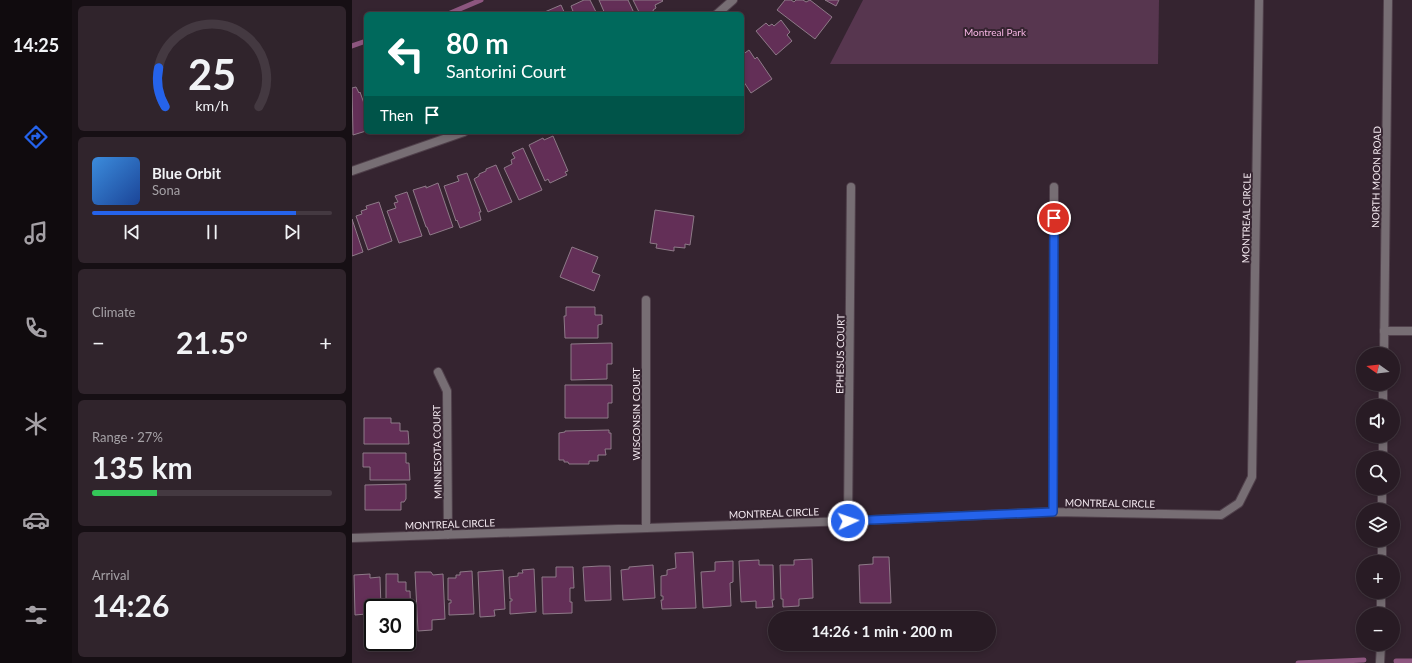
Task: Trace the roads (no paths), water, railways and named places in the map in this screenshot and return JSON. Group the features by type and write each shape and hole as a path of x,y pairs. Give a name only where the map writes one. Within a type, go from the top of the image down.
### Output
{"street":[{"path":"719,12 733,0"},
{"name":"MONTREAL CIRCLE","path":"352,538 848,521 1053,512 1221,515 1239,503 1252,477 1259,0"},
{"name":"NORTH MOON ROAD","path":"1384,347 1388,0"},
{"path":"352,171 458,134"},
{"name":"EPHESUS COURT","path":"848,521 851,187"},
{"path":"1053,512 1054,187"},
{"name":"WISCONSIN COURT","path":"646,300 646,528"},
{"path":"1384,331 1412,331"},
{"name":"MINNESOTA COURT","path":"438,372 447,391 448,535"},
{"path":"1380,663 1381,651"}],"waterway":[{"path":"453,12 481,0"},
{"path":"352,46 364,42"},
{"path":"1298,663 1364,660"},
{"path":"1396,661 1412,661"}],"park label":[{"name":"Montreal Park","path":"995,32"}]}
